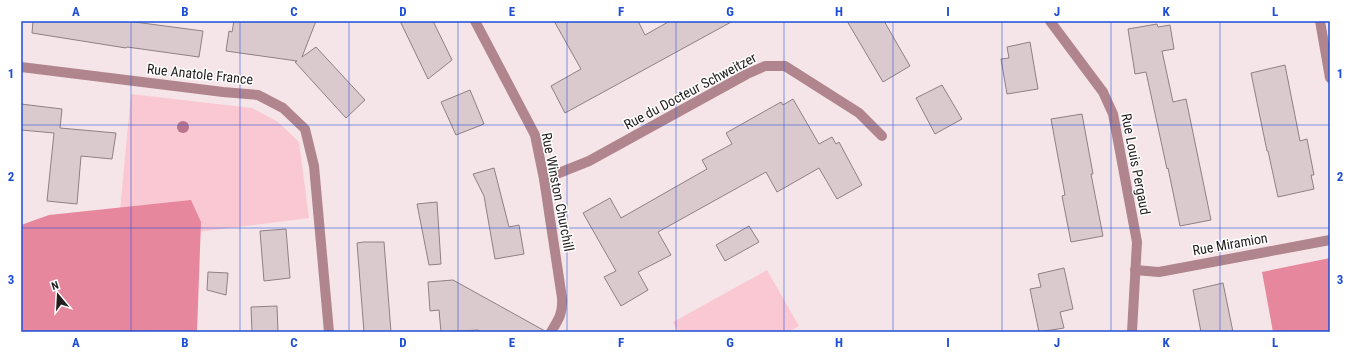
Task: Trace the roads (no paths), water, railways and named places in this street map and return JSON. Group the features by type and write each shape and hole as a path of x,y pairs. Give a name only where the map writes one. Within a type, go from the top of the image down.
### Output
{"street":[{"name":"Rue Winston Churchill","path":"475,21 535,135 554,237 563,308 560,318 552,332"},
{"name":"Rue Louis Pergaud","path":"1050,21 1103,92 1113,114 1137,242 1132,332"},
{"path":"1320,21 1330,78"},
{"name":"Rue du Docteur Schweitzer","path":"544,179 589,161 747,74 765,66 785,66 859,113 882,136"},
{"name":"Rue Anatole France","path":"21,67 258,95 283,108 305,129 314,166 329,332"},
{"name":"Rue Miramion","path":"1135,270 1159,272 1330,240"}]}
